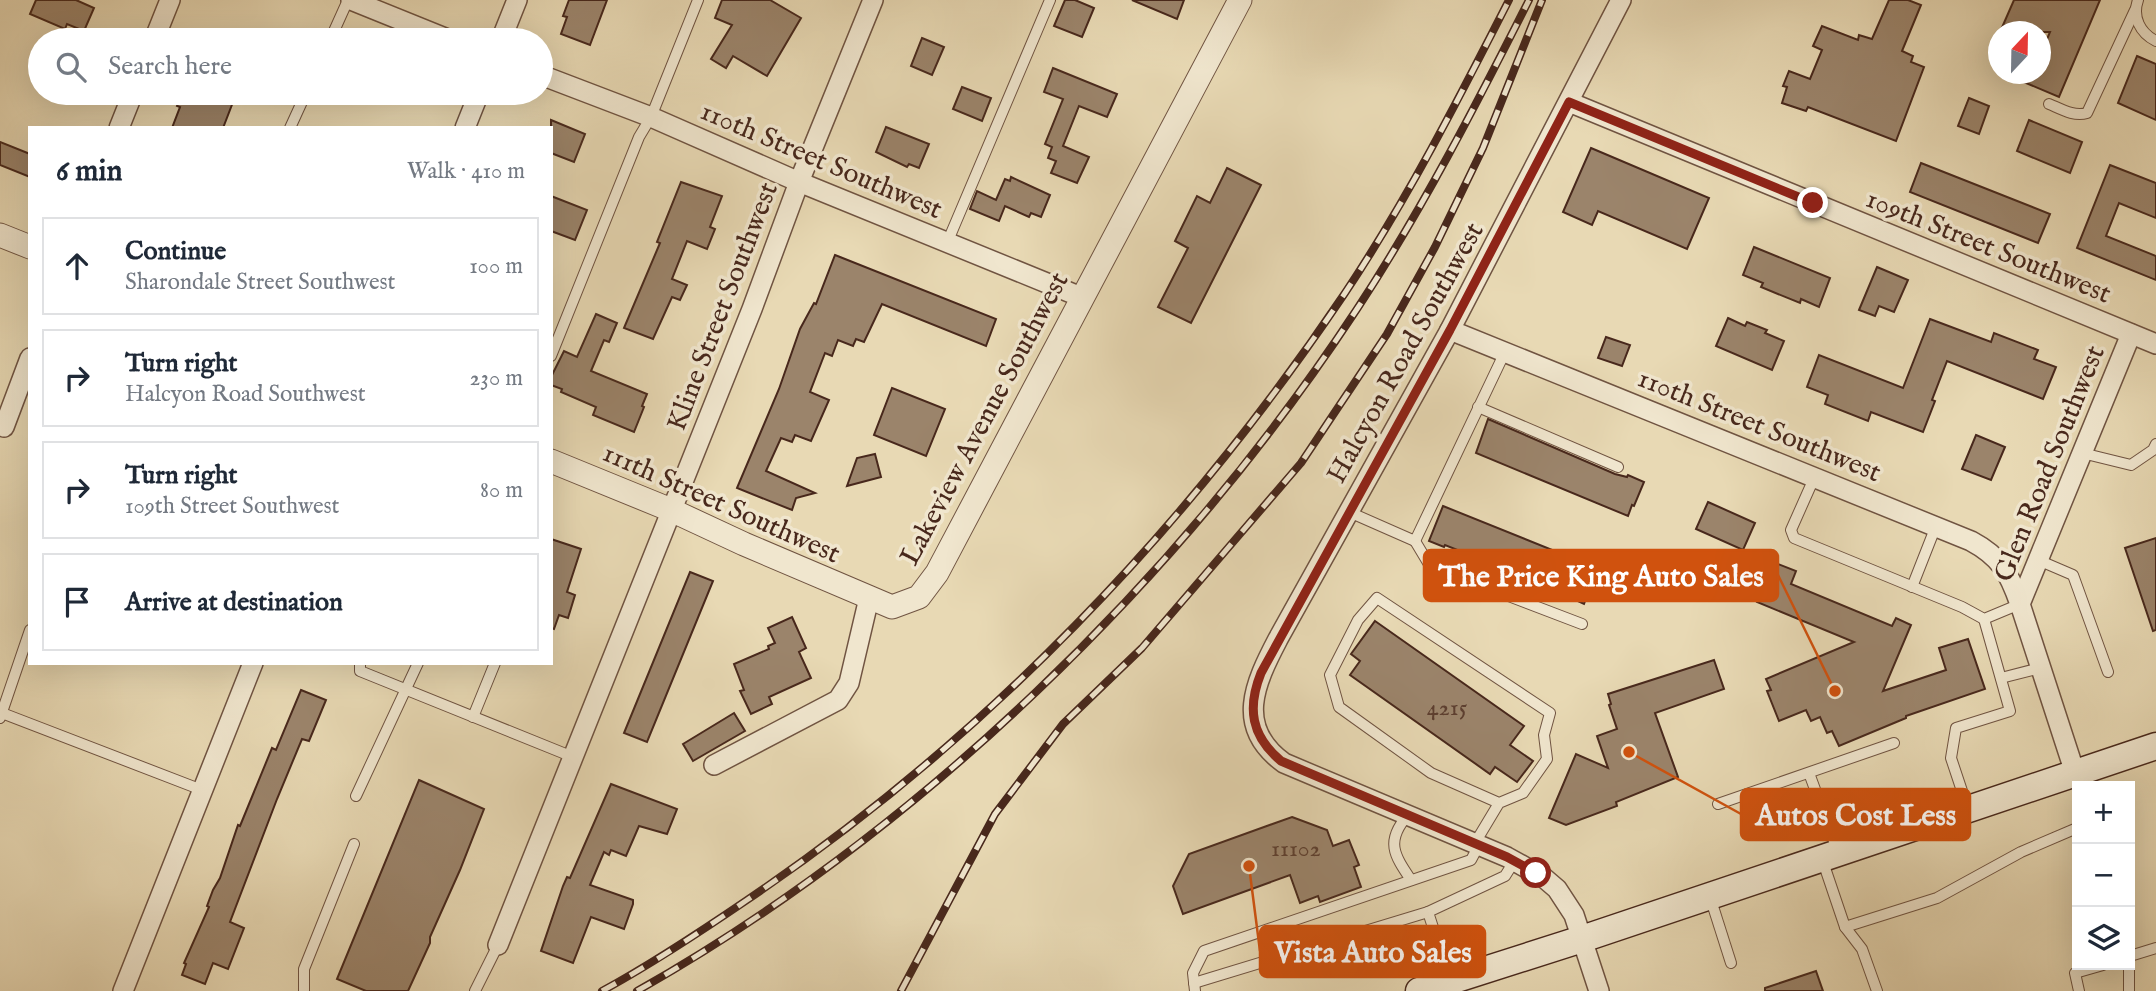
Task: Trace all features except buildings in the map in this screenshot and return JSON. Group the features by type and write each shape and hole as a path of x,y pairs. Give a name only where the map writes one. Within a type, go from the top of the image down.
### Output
{"main road":[{"path":"1419,991 1968,809 2077,780 2156,746"}],"street":[{"path":"159,28 170,0"},
{"path":"349,0 420,28"},
{"path":"506,28 517,0"},
{"name":"Kline Street Southwest","path":"498,945 873,0"},
{"name":"Lakeview Avenue Southwest","path":"869,598 892,607 919,597 929,586 1240,0"},
{"name":"Halcyon Road Southwest","path":"1408,815 1284,763 1273,754 1259,733 1251,712 1253,696 1261,673 1450,330 1621,0"},
{"name":"110th Street Southwest","path":"553,80 651,117 799,182 1082,297"},
{"name":"109th Street Southwest","path":"1569,102 2156,344"},
{"path":"120,126 128,105"},
{"path":"467,126 475,105"},
{"path":"0,235 28,246"},
{"name":"110th Street Southwest","path":"1450,330 1971,541 1991,553 2007,572 2020,604"},
{"name":"Glen Road Southwest","path":"2077,780 2020,604 2132,334"},
{"path":"4,427 28,363"},
{"name":"111th Street Southwest","path":"553,462 671,510 869,598"},
{"path":"714,765 838,700 849,683 869,598"},
{"path":"122,991 252,665"},
{"path":"1408,815 1515,860 1557,889 1574,915 1599,991"}],"lane":[{"path":"336,28 349,0"},
{"path":"553,351 639,137 651,117 698,0"},
{"path":"947,243 1050,0"},
{"path":"2136,5 2137,23 2148,37 2156,41"},
{"path":"2049,104 2081,115 2087,113 2136,5"},
{"path":"291,126 301,105"},
{"path":"1415,541 1505,352"},
{"path":"1478,407 1618,467"},
{"path":"2082,453 2132,465 2153,450 2156,444"},
{"path":"1815,476 1791,530 1794,538 1983,619 2020,604"},
{"path":"1349,512 1415,541 1430,566 1582,624"},
{"path":"1912,587 1936,525"},
{"path":"2038,560 2073,575 2108,672"},
{"path":"1499,803 1431,773 1339,707 1330,675 1358,620 1377,598 1550,713 1544,735 1546,759 1523,793 1499,803 1471,860 1204,951 1194,973 1195,987 1428,912 1505,876 1515,860"},
{"path":"1968,809 1951,758 1956,729 2010,711 1983,619"},
{"path":"28,636 1,716 202,790"},
{"path":"360,665 360,671 573,757"},
{"path":"356,796 417,665"},
{"path":"473,717 494,665"},
{"path":"2001,678 2040,668"},
{"path":"1718,804 1894,743"},
{"path":"1809,773 1845,927 1862,949 1877,991"},
{"path":"1408,815 1397,828 1394,855 1411,880"},
{"path":"1845,927 1937,898 2021,852 2072,830"},
{"path":"304,991 304,969 354,844"},
{"path":"1709,896 1731,963"},
{"path":"1428,912 1451,981"},
{"path":"475,991 498,945"},
{"path":"2135,954 2156,948"},
{"path":"2079,991 2075,973 2086,970"},
{"path":"2129,970 2129,991"}],"railway":[{"path":"602,991 694,936 747,900 834,837 918,771 999,700 1075,625 1148,547 1218,466 1345,293 1411,186 1509,0"},
{"path":"637,991 742,927 844,855 942,776 1036,692 1126,602 1209,507 1287,410 1357,309 1426,195 1529,0"},
{"path":"901,991 995,814 1063,724 1142,648 1301,463 1387,334 1435,247 1483,148 1542,0"}],"place":[{"name":"The Price King Auto Sales","path":"1835,691"},
{"name":"Autos Cost Less","path":"1629,752"},
{"name":"Vista Auto Sales","path":"1249,866"}],"route":[{"path":"1536,873 1519,862 1281,761 1265,743 1253,720 1251,712 1256,685 1278,639 1450,330 1569,102 1813,203"}]}
